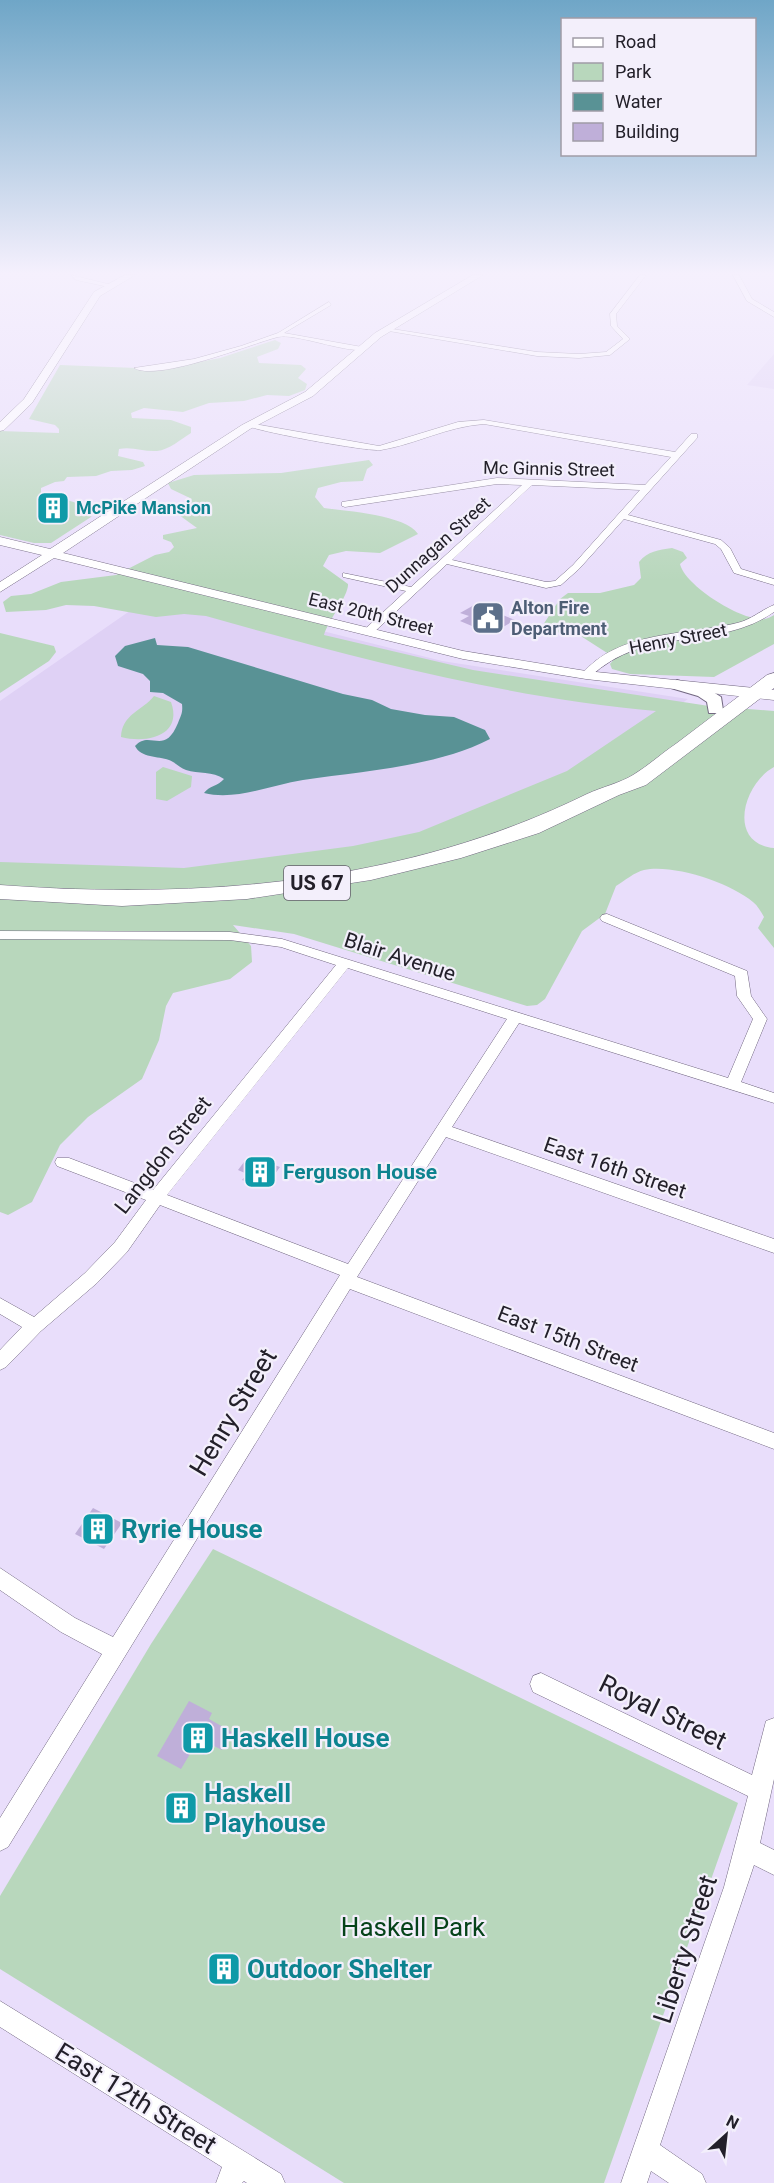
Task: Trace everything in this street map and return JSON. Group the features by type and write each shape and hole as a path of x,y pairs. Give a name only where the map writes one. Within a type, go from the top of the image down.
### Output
{"highway":[{"name":"US 67","path":"619,786 715,710 756,693 774,666"},
{"name":"US 67","path":"0,892 161,898 253,892 339,879 429,860 495,841 551,820 619,786 639,780 774,679"}],"main road":[{"path":"677,686 710,695 715,700 715,710"}],"street":[{"path":"0,428 27,401 43,377"},
{"path":"0,588 249,425 309,394 329,377"},
{"path":"0,422 12,418"},
{"path":"249,425 366,447 384,447 474,421 676,455"},
{"path":"446,561 539,584 553,585 562,581 694,436"},
{"name":"Mc Ginnis Street","path":"345,504 489,482 646,488"},
{"name":"Dunnagan Street","path":"368,632 530,482"},
{"path":"621,516 718,542 725,548 737,571 774,582"},
{"name":"East 20th Street","path":"1,542 464,655 586,675 756,693"},
{"path":"346,575 413,590"},
{"name":"Henry Street","path":"586,675 599,662 624,649 743,625 774,608"},
{"path":"607,918 742,974 744,996 760,1019 732,1085"},
{"name":"Blair Avenue","path":"0,935 230,936 282,943 774,1098"},
{"name":"Langdon Street","path":"0,1362 35,1326 91,1278 121,1247 156,1198 346,962"},
{"name":"Henry Street","path":"0,1839 348,1276 516,1016"},
{"name":"East 16th Street","path":"442,1130 774,1246"},
{"name":"East 15th Street","path":"63,1162 348,1276 774,1441"},
{"path":"0,1305 35,1326"},
{"path":"0,1578 68,1625 118,1651"},
{"name":"Royal Street","path":"541,1684 761,1791"},
{"name":"Liberty Street","path":"634,2183 704,1985 747,1849 774,1730"},
{"path":"747,1849 774,1863"},
{"name":"East 12th Street","path":"0,2013 233,2173 272,2183"},
{"path":"645,2151 693,2183"}],"shaded area":[{"path":"754,377 774,377 774,389 747,385"},
{"path":"160,590 442,661 688,699 574,776 404,843 190,877 0,874 0,701"}],"green space":[{"path":"53,377 299,377 307,384 305,390 289,396 267,395 244,401 209,403 183,412 144,408 131,413 132,418 171,420 191,427 191,433 161,450 119,449 118,456 143,462 145,466 132,470 111,471 96,476 67,477 64,481 41,488 41,492 48,496 73,502 94,511 91,517 51,543 34,543 0,535 0,431 59,433 55,425 29,419"},
{"path":"369,460 373,465 367,469 363,481 341,482 318,488 315,497 324,508 389,518 401,522 418,534 380,553 346,551 329,555 323,566 348,584 345,595 324,635 473,670 709,706 774,711 774,767 763,775 748,798 745,824 750,835 759,844 774,848 774,948 758,928 764,917 755,904 743,895 716,882 686,872 656,869 641,871 616,886 605,914 582,931 545,999 537,1005 527,1006 294,934 233,925 251,946 252,962 230,979 173,993 166,1006 159,1040 142,1079 88,1117 60,1145 32,1202 8,1215 0,1212 0,862 184,868 353,846 419,832 567,771 656,711 600,705 486,686 373,661 206,616 184,614 156,617 94,606 66,605 46,610 6,612 3,602 11,596 31,594 61,582 116,575 155,555 169,552 174,547 171,542 163,539 163,535 197,528 179,515 192,499 171,489 168,483 194,475 281,473"},
{"path":"672,548 683,552 687,558 680,564 684,573 716,601 743,615 755,618 765,619 774,615 774,644 714,677 630,674 612,669 610,664 615,658 576,633 547,632 541,628 560,599 568,593 600,593 634,585 641,578 639,562 642,558 654,552"},
{"path":"0,633 54,646 56,652 49,661 0,693"},
{"path":"154,696 171,702 172,722 168,729 152,738 121,737 122,729 129,718"},
{"path":"163,767 192,776 191,787 167,801 156,799 156,772"},
{"name":"Haskell Park","path":"213,1549 738,1803 604,2183 344,2183 0,1969 0,1896 151,1644"}],"water":[{"path":"155,638 157,645 188,647 343,694 372,700 391,709 454,717 485,730 490,739 446,756 398,767 303,780 241,794 204,793 224,779 215,775 186,770 169,760 141,753 135,746 146,740 167,739 173,733 182,712 182,704 163,693 150,692 150,681 143,674 118,666 115,656 125,646"}],"building":[{"name":"Alton Fire Department","path":"476,604 515,620 491,634 460,621 469,616 460,613"},
{"name":"Ferguson House","path":"247,1158 280,1167 267,1185 257,1182 255,1185 242,1180 247,1174 238,1170"},
{"name":"Ryrie House","path":"93,1508 122,1523 104,1549 75,1534"},
{"name":"Haskell House","path":"189,1701 212,1713 209,1719 232,1732 222,1750 210,1744 204,1755 193,1749 181,1769 157,1756"},
{"name":"Haskell Playhouse","path":"173,1793 198,1806 189,1823 164,1809"},
{"name":"Outdoor Shelter","path":"228,1954 236,1972 219,1983 212,1965"}],"place":[{"name":"McPike Mansion","path":"53,508"},
{"name":"Alton Fire Department","path":"488,618"},
{"name":"Ferguson House","path":"260,1172"},
{"name":"Ryrie House","path":"98,1529"},
{"name":"Haskell House","path":"198,1738"},
{"name":"Haskell Playhouse","path":"181,1808"},
{"name":"Outdoor Shelter","path":"224,1969"}]}
